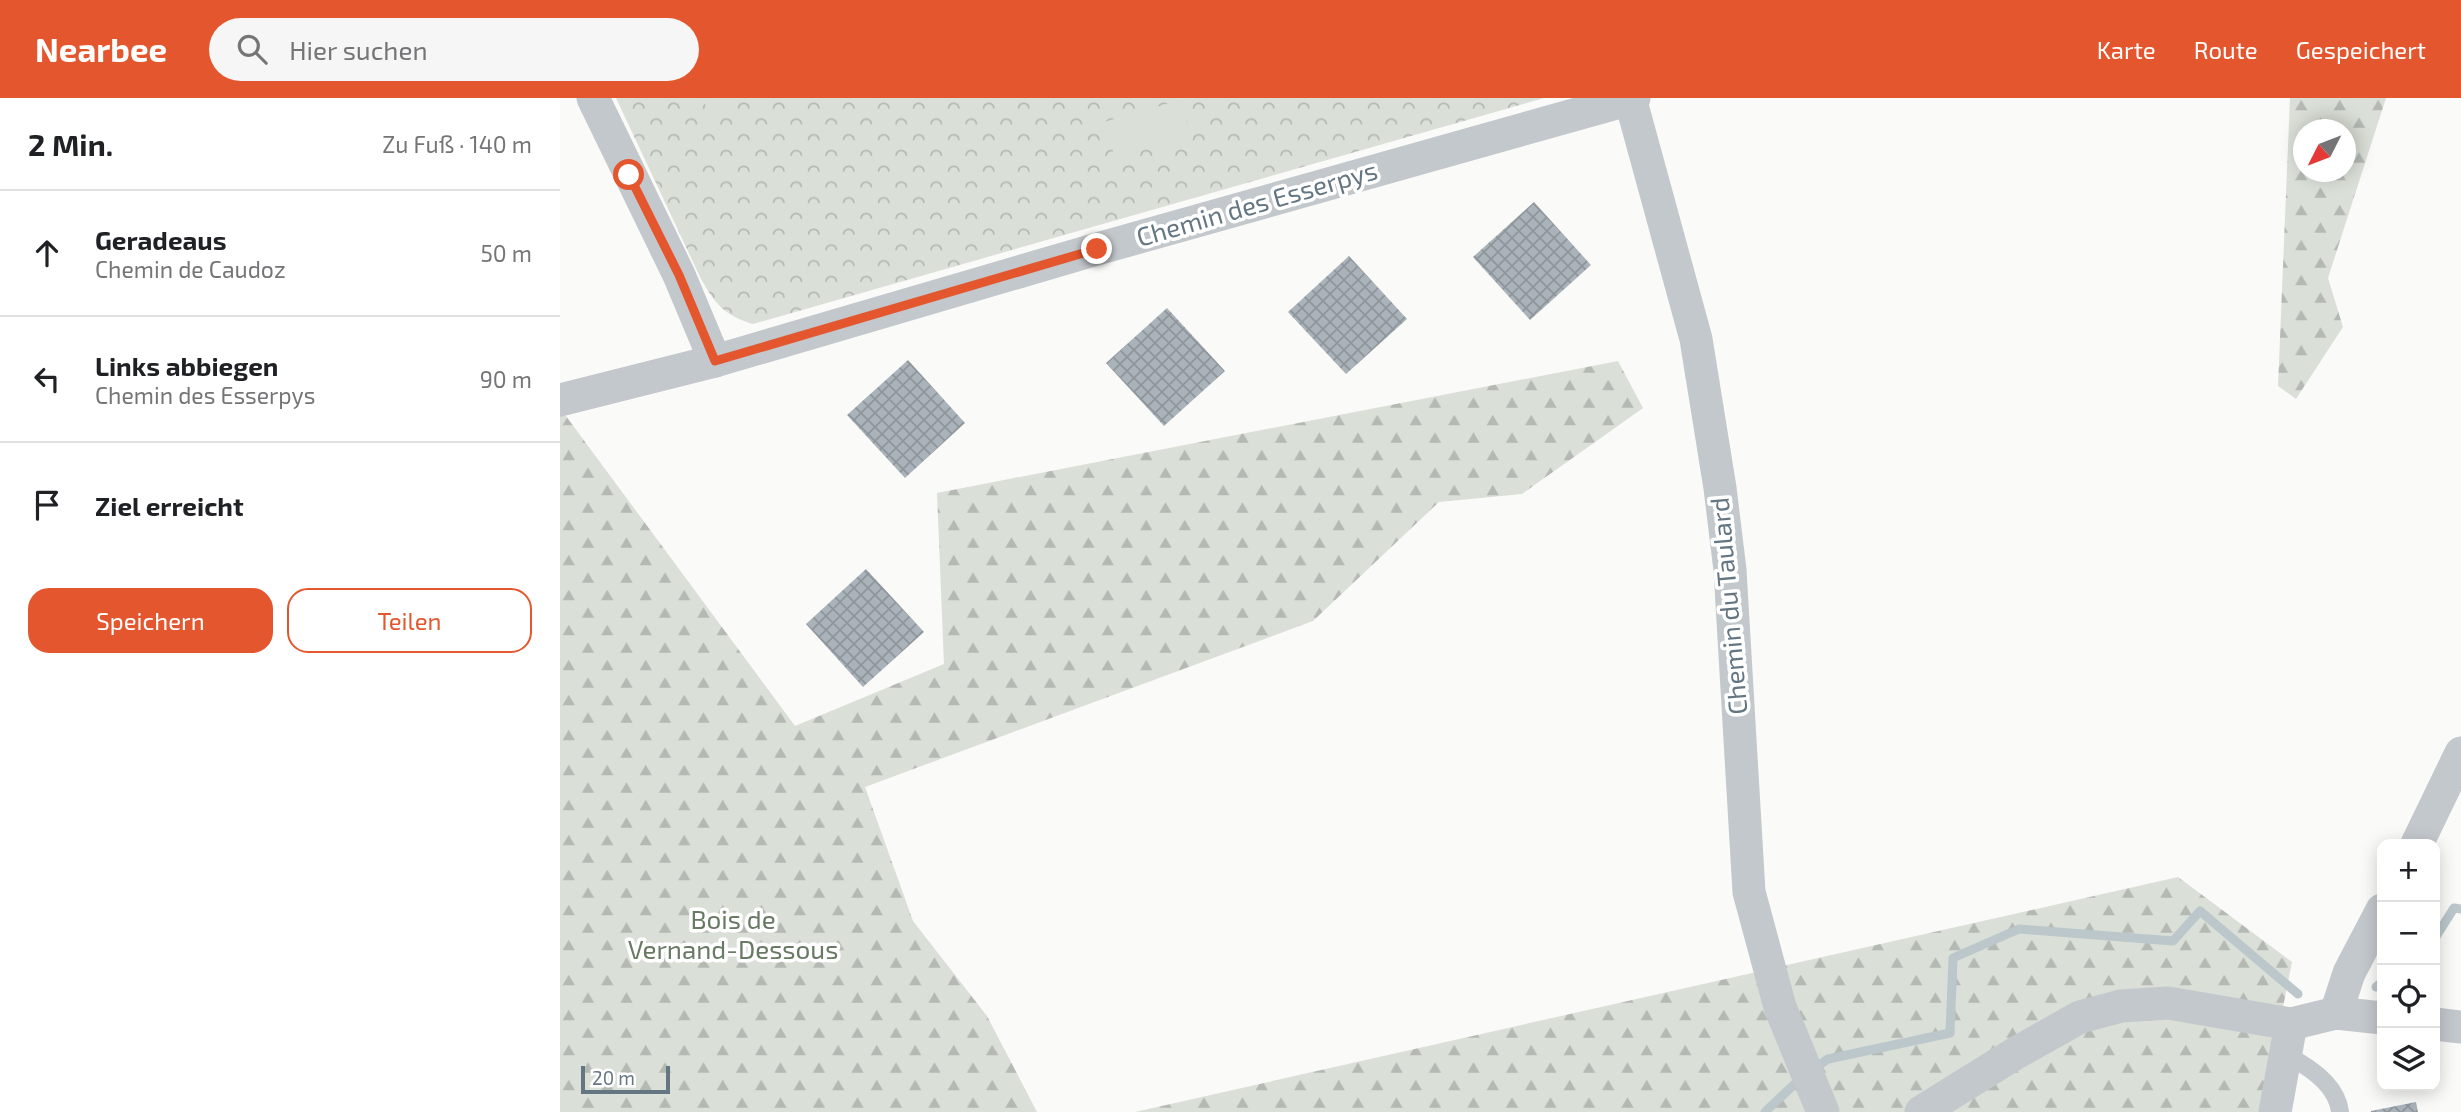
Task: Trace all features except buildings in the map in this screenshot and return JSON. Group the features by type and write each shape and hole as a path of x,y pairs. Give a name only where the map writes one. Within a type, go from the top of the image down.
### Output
{"street":[{"path":"593,98 679,275 715,361"},
{"name":"Chemin des Esserpys","path":"560,400 715,361 1097,249 1631,98"},
{"name":"Chemin du Taulard","path":"1631,98 1696,339 1720,488 1730,570 1749,892 1780,1007 1820,1103"},
{"path":"2419,839 2461,753"},
{"path":"2336,1013 2349,973 2377,920"},
{"path":"1922,1112 2016,1053 2080,1017 2121,1006 2168,1003 2288,1040 2336,1013 2377,1017"},
{"path":"2440,1025 2461,1027"},
{"path":"2275,1112 2288,1040"}],"lane":[{"path":"2288,1040 2308,1066 2325,1082 2340,1106 2340,1112"}],"green space":[{"path":"616,98 1544,98 753,324 728,313 706,288"},
{"path":"703,98 752,98 708,113"},
{"path":"2290,98 2386,98 2328,278 2343,327 2296,399 2278,386"},
{"path":"1180,100 1191,136 1115,158 1104,122"},
{"name":"Bois de Vernand-Dessous","path":"1618,361 1643,408 1522,494 1439,502 1313,621 865,787 913,921 987,1016 1037,1112 560,1112 560,408 795,726 944,664 937,493"},
{"path":"2178,877 2292,962 2262,1112 1135,1112"}],"waterway":[{"path":"2440,930 2454,908 2461,909"},
{"path":"1813,1069 1828,1059 1950,1033 1953,958 2019,929 2173,941 2200,911 2298,994"},
{"path":"1765,1112 1802,1077"}],"route":[{"path":"629,175 679,275 715,361 1097,249"}]}
